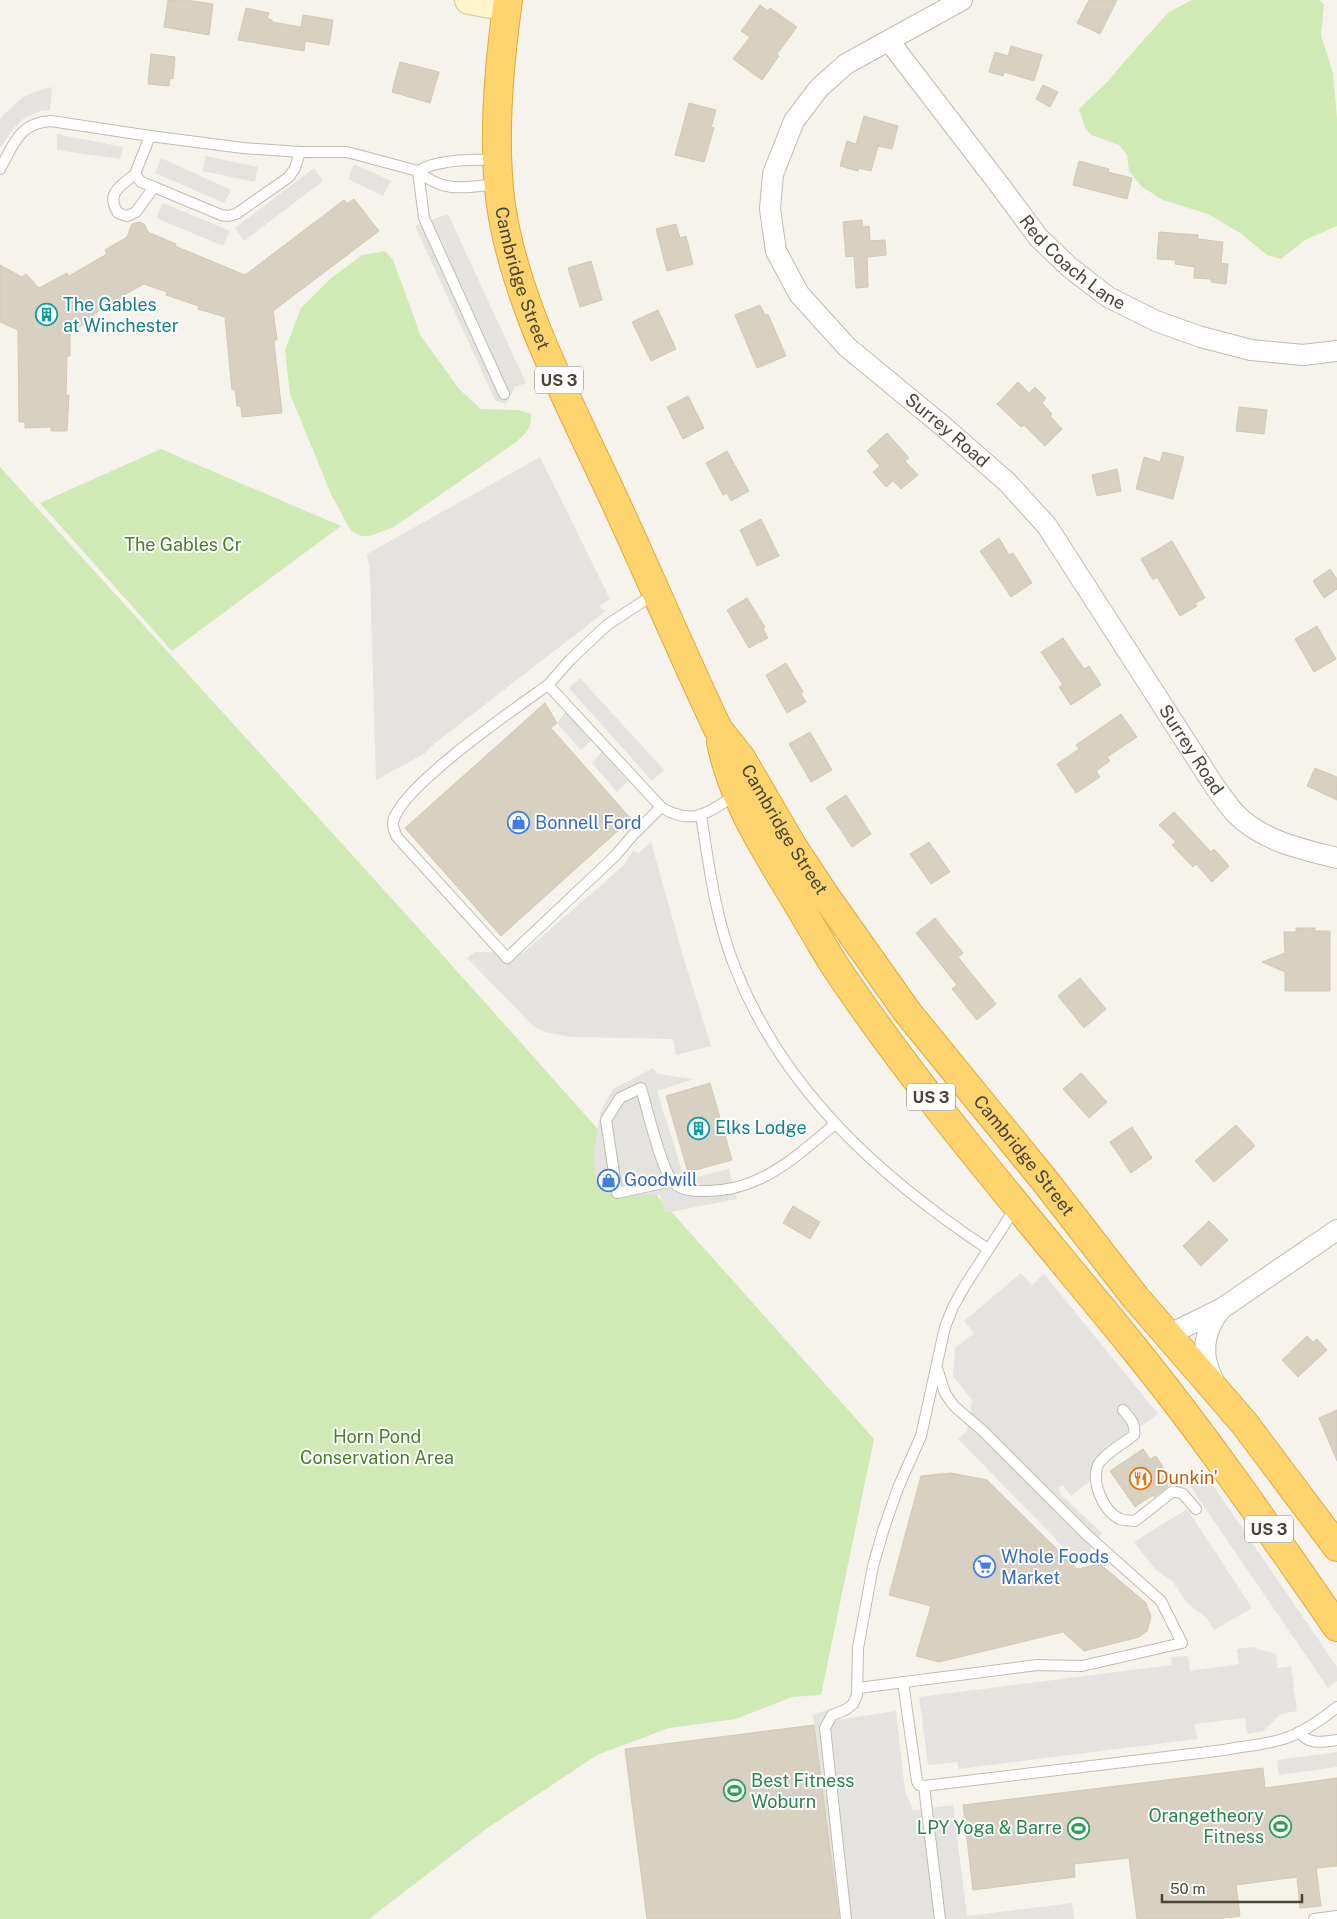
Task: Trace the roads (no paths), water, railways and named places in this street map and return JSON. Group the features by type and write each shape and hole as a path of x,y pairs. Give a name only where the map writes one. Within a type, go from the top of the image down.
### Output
{"highway":[{"name":"Cambridge Street","path":"508,4 499,100 498,172 501,206 522,288 573,411 718,729 731,781 753,829 836,968 922,1086 1199,1432 1337,1627"},
{"name":"Cambridge Street","path":"718,729 741,758 793,847 826,897 908,1012 1045,1181 1135,1297 1244,1423"},
{"path":"1017,1206 1045,1181"},
{"name":"US 3","path":"1244,1423 1336,1545"}],"street":[{"path":"469,0 508,4"},
{"name":"Surrey Road","path":"962,0 846,64 819,88 794,121 773,174 770,209 776,251 799,294 847,347 1007,482 1047,526 1215,786 1236,814 1254,828 1276,840 1337,858"},
{"name":"Red Coach Lane","path":"889,41 1002,187 1038,237 1068,266 1108,297 1156,321 1202,337 1251,350 1303,355 1337,350"},
{"path":"1168,1335 1220,1309 1337,1230"},
{"path":"1220,1309 1212,1319 1205,1338 1205,1360 1213,1379 1244,1423"}],"lane":[{"path":"0,168 20,133 31,125 40,122 56,121 243,148 300,152 347,152 418,172 429,181 441,186 459,188 498,172"},
{"path":"150,136 135,174 118,188 113,196 112,204 118,213 127,216 136,212 154,188"},
{"path":"135,174 142,182 154,188 221,215 232,216 289,177 295,168 300,152"},
{"path":"418,172 427,166 439,163 498,172"},
{"path":"418,172 424,218 504,394"},
{"path":"657,592 607,625 570,660 548,685 479,733 416,789 399,810 393,822 397,836 507,958 615,856 661,806"},
{"path":"548,685 661,806 668,811 687,817 701,815 737,794"},
{"path":"701,815 712,883 722,926 736,970 778,1052 804,1088 863,1153 934,1212 988,1250"},
{"path":"672,1181 617,1193 606,1120 620,1098 641,1088 665,1166 672,1181 685,1189 715,1192 751,1184 787,1164 835,1124"},
{"path":"846,1919 825,1728 832,1715 845,1710 853,1704 857,1695 856,1665 858,1648 873,1566 898,1488 921,1436 945,1327 953,1307 1017,1206"},
{"path":"858,1688 1037,1665 1082,1666 1182,1643 1161,1601 1087,1535 982,1430 954,1406 941,1385 938,1365"},
{"path":"1123,1410 1132,1421 1135,1430 1134,1435 1103,1459 1098,1465 1096,1476 1096,1486 1101,1498 1112,1514 1120,1519 1135,1521 1173,1492 1183,1494 1196,1509"},
{"path":"903,1682 917,1781 919,1785 924,1786 1224,1750 1282,1739 1324,1718 1337,1707"},
{"path":"1324,1718 1337,1715"},
{"path":"1299,1732 1303,1738 1311,1741 1337,1740"},
{"path":"924,1786 940,1919"},
{"path":"1314,1919 1337,1916"}],"place":[{"name":"The Gables at Winchester","path":"47,315"},
{"name":"Bonnell Ford","path":"519,823"},
{"name":"Elks Lodge","path":"699,1128"},
{"name":"Goodwill","path":"608,1180"},
{"name":"Dunkin'","path":"1140,1478"},
{"name":"Whole Foods Market","path":"985,1567"},
{"name":"Best Fitness Woburn","path":"735,1791"},
{"name":"Orangetheory Fitness","path":"1280,1826"},
{"name":"LPY Yoga & Barre","path":"1078,1828"}],"park label":[{"name":"The Gables Cr","path":"183,545"},
{"name":"Horn Pond Conservation Area","path":"377,1447"}]}
